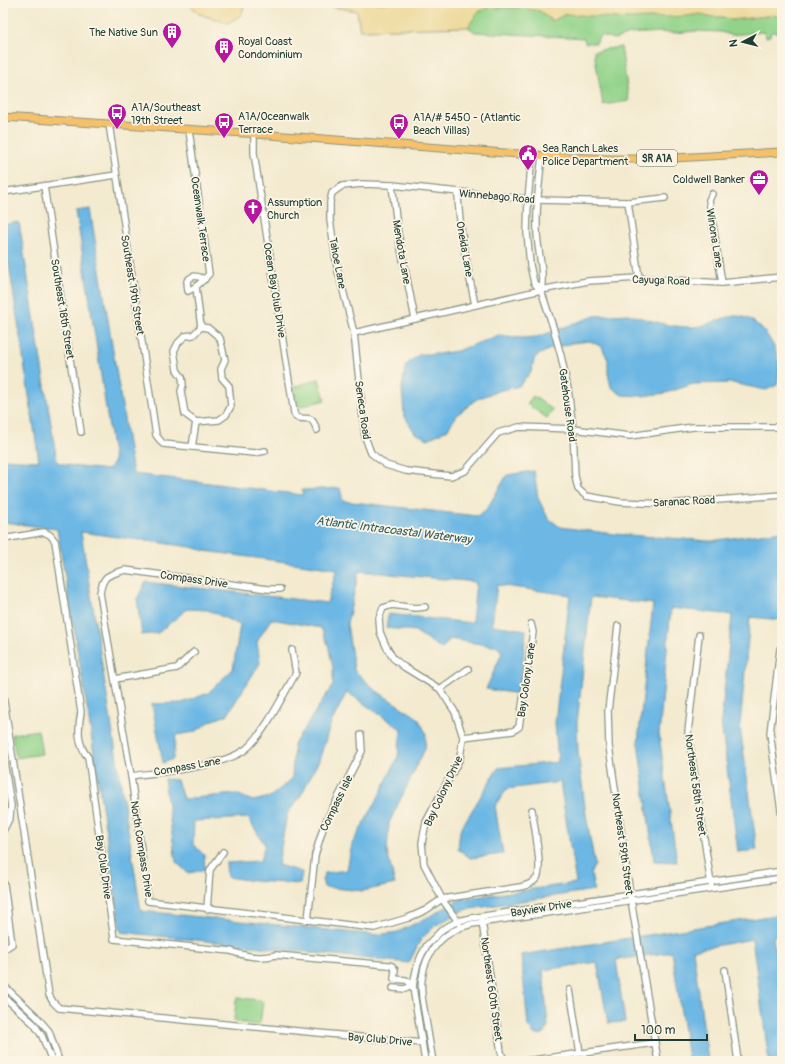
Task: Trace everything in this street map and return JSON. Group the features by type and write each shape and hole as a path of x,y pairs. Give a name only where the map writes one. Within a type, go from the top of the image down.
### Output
{"main road":[{"name":"SR A1A","path":"3,117 244,133 542,156 617,159 782,152"}],"street":[{"name":"Southeast 19th Street","path":"109,124 156,435 163,444 192,447"},
{"name":"Oceanwalk Terrace","path":"189,130 209,274 205,278 196,287 188,291 187,281 190,277 195,276 205,278"},
{"name":"Ocean Bay Club Drive","path":"254,134 254,153 294,413 296,417 309,418 313,421 317,430"},
{"name":"Gatehouse Road","path":"532,155 527,232 530,265 534,283 541,290 561,356 568,389 573,429 575,476 578,489 586,496"},
{"name":"Gatehouse Road","path":"541,290 543,281 537,232 542,156"},
{"path":"3,192 116,175"},
{"name":"Winnebago Road","path":"332,193 342,186 362,184 528,200 628,202 664,198"},
{"name":"Southeast 18th Street","path":"44,186 81,432"},
{"name":"Mendota Lane","path":"392,186 398,234 415,319"},
{"name":"Tahoe Lane","path":"332,193 330,202 330,220 337,267 354,332"},
{"name":"Oneida Lane","path":"458,193 463,243 475,305"},
{"name":"Winona Lane","path":"712,194 709,200 722,283"},
{"path":"628,202 639,278"},
{"name":"Cayuga Road","path":"541,290 588,281 639,278 722,283 782,277"},
{"path":"196,287 201,327"},
{"path":"354,332 541,290"},
{"path":"201,327 208,328 220,338 225,360 221,369 222,378 229,386 231,406 226,415 219,420 196,422 185,414 181,391 183,385 182,377 177,370 174,351 178,343 185,336 193,335 201,327"},
{"name":"Seneca Road","path":"354,332 365,437 371,453 386,465 406,471 451,476 465,471 498,433 520,427 573,429"},
{"path":"196,422 192,447 254,453 265,451"},
{"path":"573,429 630,436 693,427 782,427"},
{"name":"Saranac Road","path":"586,496 620,502 667,504 782,494"},
{"name":"Bay Club Drive","path":"3,539 44,532 50,535 55,541 81,712 78,728 83,752 88,757 114,939 231,951 249,957 265,958 276,955 388,965 392,966 395,970 394,979 406,980 413,985 422,986"},
{"name":"Compass Drive","path":"110,574 125,570 268,589 280,589"},
{"name":"North Compass Drive","path":"110,574 102,582 100,593 131,776 148,901 374,928 408,918 426,910 442,899"},
{"name":"Bay Colony Drive","path":"425,607 415,608 392,605 383,608 379,618 380,632 393,658 404,667 440,689 455,712 463,737 460,758 426,822 422,843 424,864 442,899 461,927"},
{"name":"Bay Colony Lane","path":"463,737 513,731 519,727 533,632 531,624"},
{"name":"Northeast 59th Street","path":"618,626 608,711 609,746 631,901 658,1061"},
{"name":"Northeast 58th Street","path":"699,634 688,732 711,888"},
{"name":"Compass Lane","path":"131,776 170,771 222,761 245,749 261,732 296,673 292,650"},
{"path":"780,650 770,733 782,817"},
{"path":"115,679 177,668 194,652"},
{"path":"440,689 468,669"},
{"name":"Bay Club Drive","path":"3,695 49,995 58,1008 422,1043"},
{"name":"Compass Isle","path":"308,920 315,854 324,826 362,751 361,735"},
{"path":"3,755 11,806 10,817 3,831"},
{"path":"442,899 532,884 538,877 540,867 532,810"},
{"path":"207,909 210,870 223,852"},
{"name":"Bayview Drive","path":"425,1061 413,985 417,966 427,945 443,929 457,919 482,917 782,871"},
{"path":"745,876 746,883"},
{"name":"Bayview Drive","path":"433,1061 422,986 424,969 427,959 433,949 447,935 461,927 782,878"},
{"path":"3,950 12,944 4,884"},
{"path":"668,888 669,895"},
{"path":"593,900 594,906"},
{"path":"554,906 556,912"},
{"path":"515,912 516,918"},
{"name":"Northeast 60th Street","path":"482,917 501,1052 504,1061"},
{"path":"725,970 738,1061"},
{"path":"3,985 36,1016 49,1031 59,1061"},
{"name":"Bay Club Drive","path":"393,988 405,989 413,985"},
{"path":"570,990 580,1053"},
{"path":"3,996 34,1024 42,1036 52,1061"},
{"path":"526,1061 654,1043"}],"green space":[{"path":"487,8 523,8 540,11 552,21 566,14 630,19 702,14 708,17 724,17 732,20 774,15 782,18 782,36 775,32 771,32 770,36 766,37 764,32 731,35 721,32 697,31 674,33 659,32 630,34 614,39 600,35 596,43 585,43 584,38 475,32 468,27 476,15"},
{"path":"621,47 629,101 603,105 594,51"},
{"path":"319,379 325,400 299,407 293,387"},
{"path":"533,396 553,410 547,418 527,404"},
{"path":"38,730 42,754 16,758 12,734"},
{"path":"238,998 261,1000 263,1002 260,1023 258,1025 236,1022 234,1020 236,1001"}],"sand":[{"path":"188,3 252,3 245,4 241,15 228,23 199,14"},
{"path":"293,3 782,3 782,18 774,15 732,20 724,17 708,17 701,14 630,19 566,14 552,21 540,11 523,8 487,8 478,12 468,27 360,30 357,11 321,5"}],"water":[{"name":"Atlantic Intracoastal Waterway","path":"90,209 133,474 303,495 302,490 340,488 343,501 477,516 486,510 507,475 534,471 538,498 548,518 560,527 614,534 710,541 782,531 782,620 750,617 740,726 757,850 738,852 721,722 732,615 671,608 659,735 677,862 654,861 638,742 653,604 591,597 577,723 578,752 586,815 595,865 591,872 594,890 464,910 436,925 421,939 409,963 121,932 87,707 57,529 3,522 3,459 39,461 3,225 19,222 57,462 72,466 108,470 114,461 76,211","holes":["81,532 191,547 205,551 337,569 327,603 146,582 137,599 142,635 158,633 187,609 208,610 240,625 233,669 208,693 182,703 152,704 163,763 173,759 176,735 195,732 211,721 227,715 260,663 257,642 271,619 321,628 328,644 333,668 333,685 294,744 292,779 270,797 253,801 236,794 183,799 177,780 164,779 176,862 188,873 205,870 204,855 193,844 194,821 248,818 265,845 260,861 226,863 227,877 254,881 300,884 302,872 278,865 287,814 300,797 319,760 331,723 347,692 401,729 398,757 376,802 352,844 347,870 325,873 322,879 324,887 363,891 395,884 387,852 389,823 425,749 426,733 418,718 375,690 354,670 347,624 359,571 476,582 472,623 388,614 386,628 415,631 442,649 450,639 499,647 502,653 486,689 519,694 526,630 492,625 497,585 570,595 555,723 558,762 498,768 460,830 458,849 470,858 503,854 495,806 507,789 560,782 576,883 461,899 398,932 377,935 141,911"]},
{"path":"628,314 660,323 685,327 699,326 735,316 749,319 762,329 775,348 779,366 777,385 766,390 732,383 693,384 666,393 642,396 622,395 611,387 608,374 608,360 602,347 590,341 572,343 550,349 535,357 531,372 519,386 498,391 477,399 458,414 447,430 428,439 415,433 404,415 402,388 406,365 420,354 438,354 457,351 499,335 521,338 537,337 595,316"},
{"path":"782,914 782,934 773,936 782,1006 782,1061 769,1061 752,939 693,950 708,1061 688,1058 672,952 616,960 625,1022 608,1023 597,962 543,970 548,1026 544,1034 535,1035 528,1026 521,955"}],"place":[{"name":"The Native Sun","path":"172,49"},
{"name":"Royal Coast Condominium","path":"224,64"},
{"name":"A1A/Southeast 19th Street","path":"117,130"},
{"name":"A1A/Oceanwalk Terrace","path":"224,139"},
{"name":"A1A/# 5450 - (Atlantic Beach Villas)","path":"399,140"},
{"name":"Sea Ranch Lakes Police Department","path":"528,171"},
{"name":"Coldwell Banker","path":"759,196"},
{"name":"Assumption Church","path":"253,225"}]}
